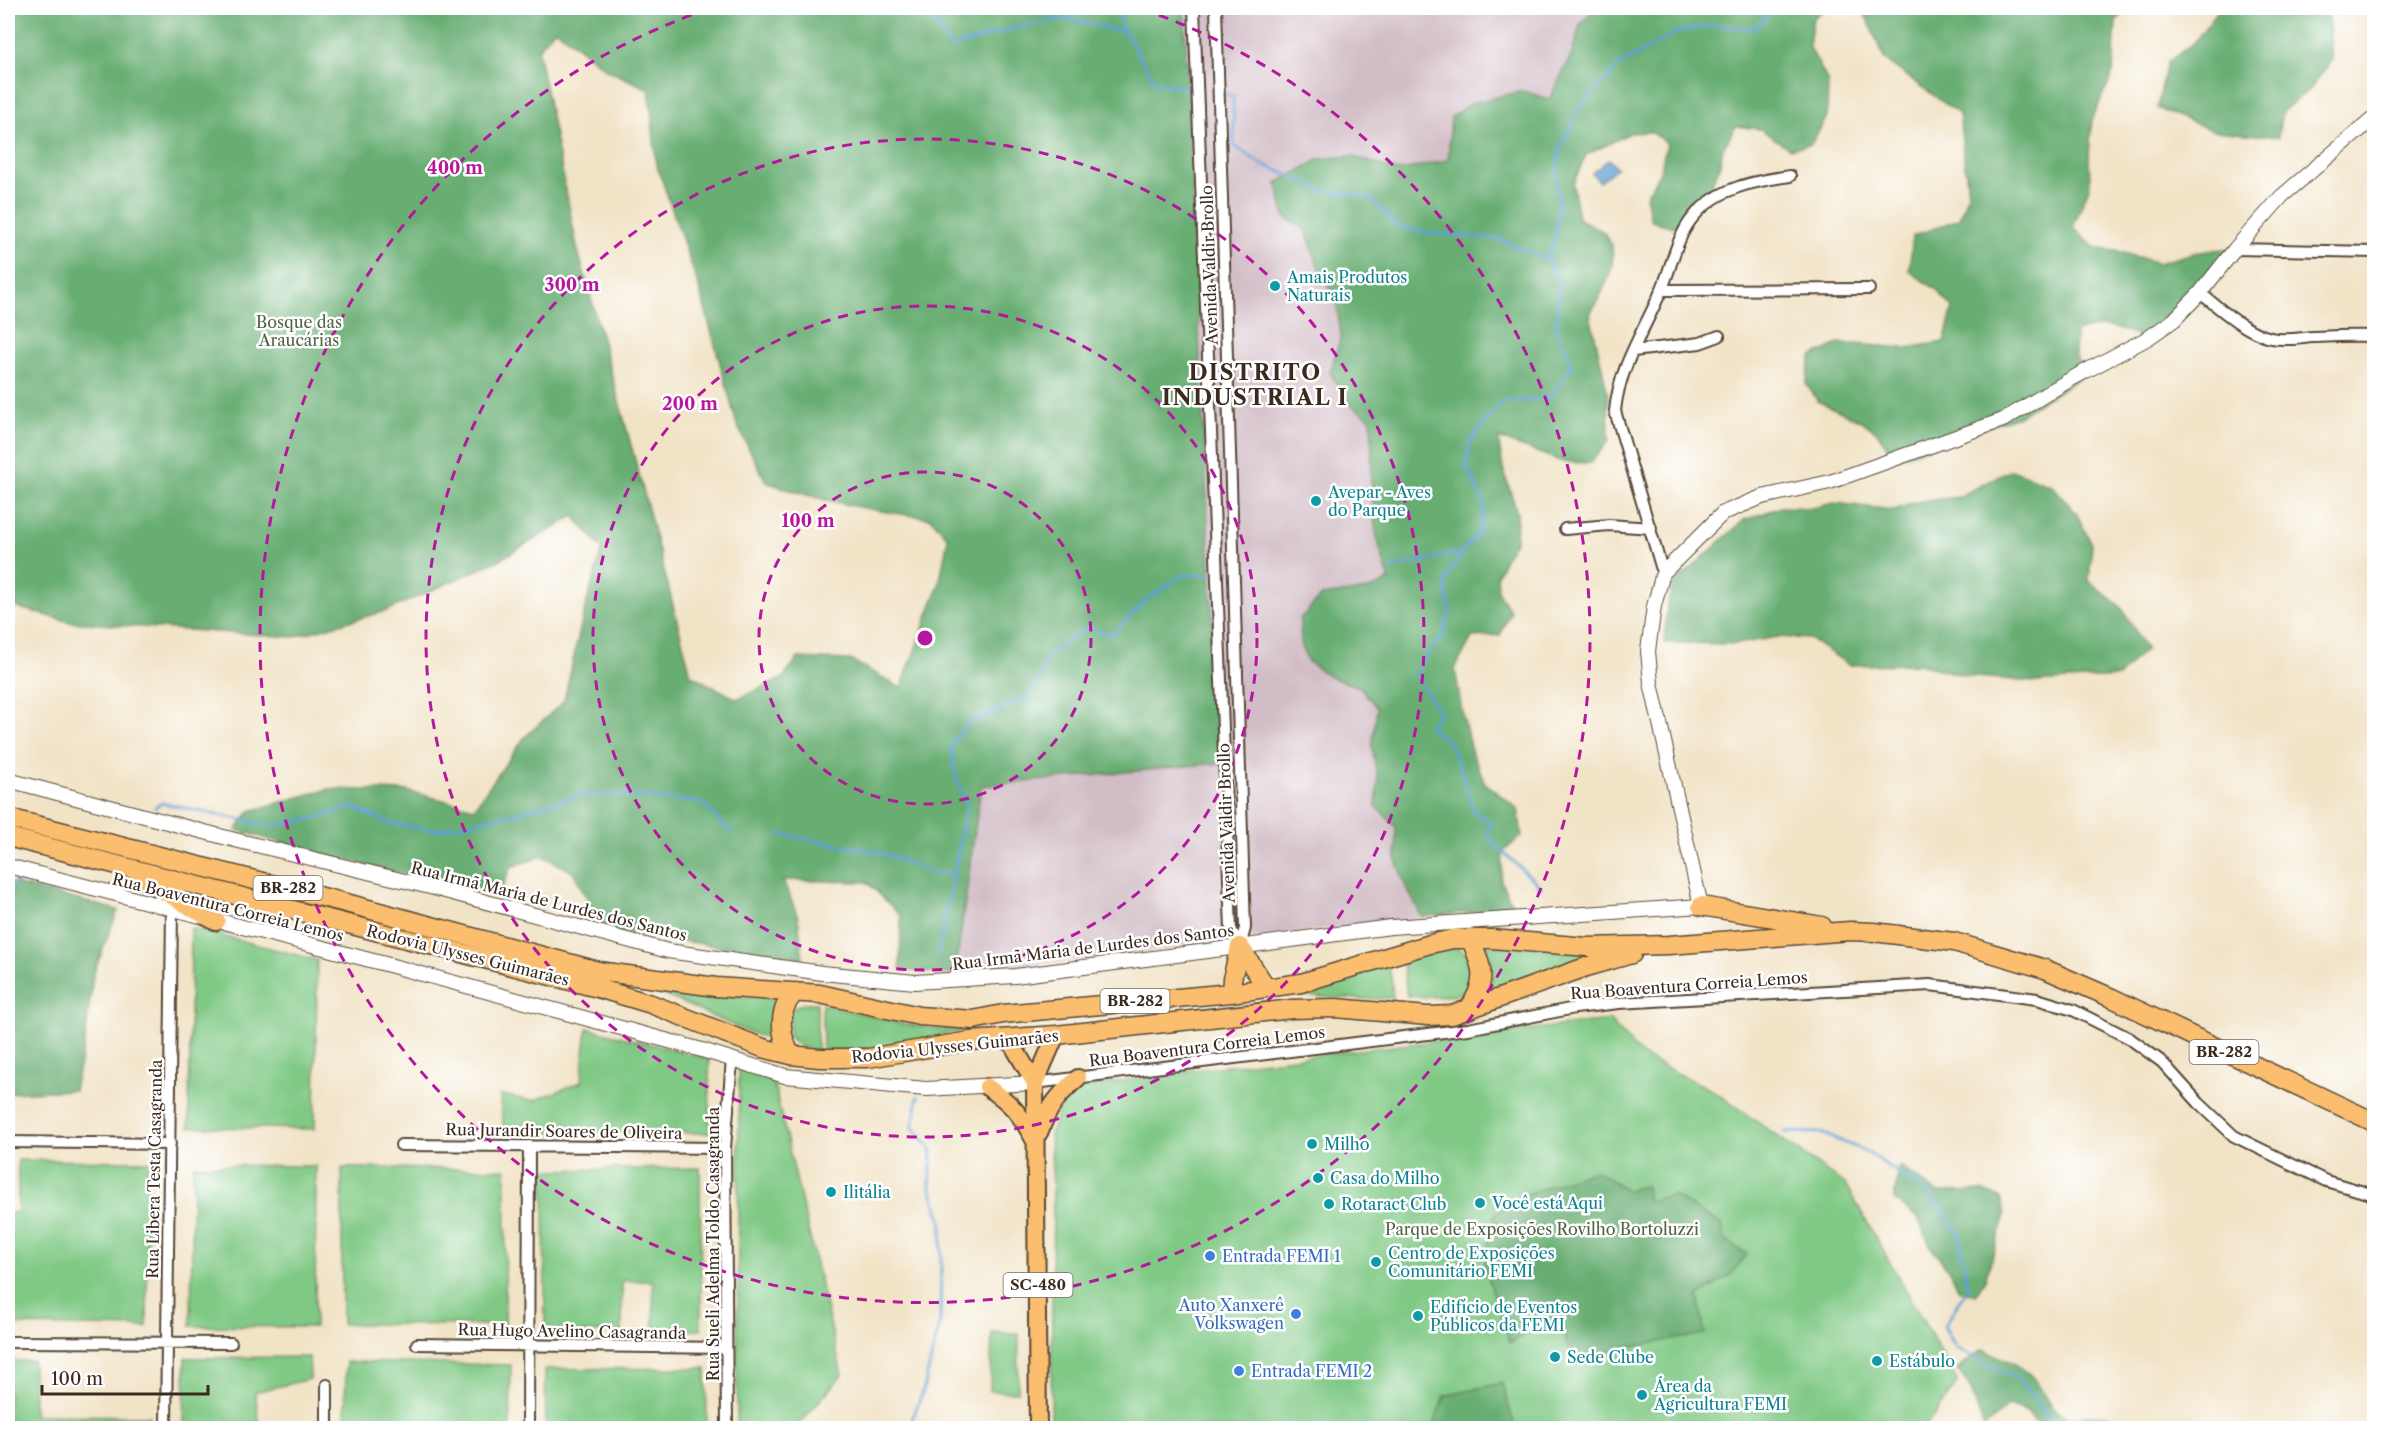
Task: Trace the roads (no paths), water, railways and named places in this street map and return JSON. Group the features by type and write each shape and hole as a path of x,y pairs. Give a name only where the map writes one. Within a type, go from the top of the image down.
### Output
{"highway":[{"name":"Rodovia Ulysses Guimarães","path":"8,818 346,903 598,971 716,987 820,994 919,1016 973,1020 1003,1014 1231,993 1300,983 1430,944 1470,938 1587,947 1669,945 1850,931 1954,942 2045,969 2112,998 2374,1122"},
{"name":"Rodovia Ulysses Guimarães","path":"8,837 594,987 651,1004 763,1048 791,1055 819,1058 868,1058 970,1041 1056,1035 1292,1009 1336,1008 1428,1016 1452,1015 1602,962 1669,945"},
{"path":"122,866 216,921"},
{"path":"1701,906 1850,931"},
{"path":"1468,1010 1480,990 1482,981 1479,958 1470,938"},
{"path":"1240,947 1266,987"},
{"path":"1231,993 1240,947"},
{"path":"791,1055 783,1039 782,1018 788,999 796,992"}],"main road":[{"name":"SC-480","path":"1038,1428 1035,1083 1056,1035"},
{"path":"1009,1039 1035,1083"},
{"path":"1035,1142 1048,1110 1057,1097 1078,1078"},
{"path":"987,1087 1010,1103 1022,1118 1035,1142"}],"street":[{"name":"Avenida Valdir Brollo","path":"1194,8 1231,929 1240,947"},
{"name":"Avenida Valdir Brollo","path":"1216,8 1245,928 1240,947"},
{"path":"1701,906 1651,683 1648,651 1654,606 1664,573 1723,513 1762,496 1830,482 2003,420 2072,379 2148,339 2174,320 2200,293 2282,196 2374,118"},
{"path":"1664,573 1615,411 1623,369 1662,290 1679,239 1695,215 1725,192 1754,182 1790,176"},
{"path":"2235,249 2374,252"},
{"path":"1662,290 1869,289"},
{"path":"2200,293 2236,320 2259,334 2272,338 2374,336"},
{"path":"1633,351 1700,343 1719,336"},
{"path":"1565,529 1599,525 1650,528"},
{"name":"Rua Irmã Maria de Lurdes dos Santos","path":"8,780 235,840 434,888 668,951 822,973 915,982 1015,976 1390,927 1701,906"},
{"name":"Rua Boaventura Correia Lemos","path":"8,866 389,965 732,1059 785,1076 926,1089 987,1087 1078,1078 1468,1029 1597,1005 1930,985 2037,999 2073,1010 2128,1038 2162,1062 2199,1103 2234,1136 2326,1181 2374,1195"},
{"name":"Rua Libera Testa Casagranda","path":"166,1428 172,909"},
{"name":"Rua Sueli Adelma Toldo Casagranda","path":"727,1428 725,1148 732,1059"},
{"path":"8,1142 170,1144"},
{"name":"Rua Jurandir Soares de Oliveira","path":"401,1145 725,1148"},
{"path":"528,1428 529,1146"},
{"path":"8,1342 231,1343"},
{"name":"Rua Hugo Avelino Casagranda","path":"417,1344 726,1348"},
{"path":"327,1385 327,1428"}],"water":[{"path":"1609,159 1617,168 1599,182 1592,173"}],"waterway":[{"path":"925,8 952,48 1003,31 1063,18 1125,32 1155,82 1191,89"},
{"path":"1115,8 1124,31"},
{"path":"1541,887 1488,838 1490,822 1474,812 1462,772 1448,741 1429,728 1439,713 1415,673 1424,658 1443,636 1450,610 1445,582 1462,552 1480,531 1484,504 1467,467 1470,442 1501,402 1549,398 1572,366 1557,329 1558,282 1547,259 1555,235 1559,200 1556,183 1560,148 1580,106 1619,65 1677,32 1715,25 1753,29 1775,8"},
{"path":"1223,94 1233,96 1234,146 1260,163 1322,190 1369,197 1397,226 1428,233 1499,239 1547,259"},
{"path":"1392,568 1462,552"},
{"path":"938,955 967,805 956,778 951,744 968,723 1030,696 1050,653 1086,628 1112,635 1146,600 1183,575 1209,575"},
{"path":"155,807 162,803 271,826 320,817 352,807 391,824 437,830 521,812 582,794 639,796 703,803 729,831 732,831"},
{"path":"779,834 882,853 934,873 953,874"},
{"path":"8,886 21,879"},
{"path":"909,1428 924,1388 940,1322 942,1222 930,1185 932,1151 913,1127 918,1096"},
{"path":"1784,1132 1821,1133 1867,1152 1917,1185 1940,1206 1959,1234 1968,1287 1944,1326 1956,1348 2019,1380 2053,1422 2071,1428"}],"place":[{"name":"Amais Produtos Naturais","path":"1275,286"},
{"name":"Avepar - Aves do Parque","path":"1316,501"},
{"name":"Milho","path":"1312,1144"},
{"name":"Casa do Milho","path":"1318,1178"},
{"name":"Ilitália","path":"831,1192"},
{"name":"Você está Aqui","path":"1480,1203"},
{"name":"Rotaract Club","path":"1329,1204"},
{"name":"Entrada FEMI 1","path":"1210,1256"},
{"name":"Centro de Exposições Comunitário FEMI","path":"1376,1262"},
{"name":"Auto Xanxerê Volkswagen","path":"1296,1314"},
{"name":"Edifício de Eventos Públicos da FEMI","path":"1418,1316"},
{"name":"Sede Clube","path":"1555,1357"},
{"name":"Estábulo","path":"1877,1361"},
{"name":"Entrada FEMI 2","path":"1239,1371"},
{"name":"Área da Agricultura FEMI","path":"1642,1395"}],"district":[{"name":"DISTRITO INDUSTRIAL I","path":"1255,384"}],"park label":[{"name":"Bosque das Araucárias","path":"299,331"},
{"name":"Parque de Exposições Rovilho Bortoluzzi","path":"1542,1229"}]}
